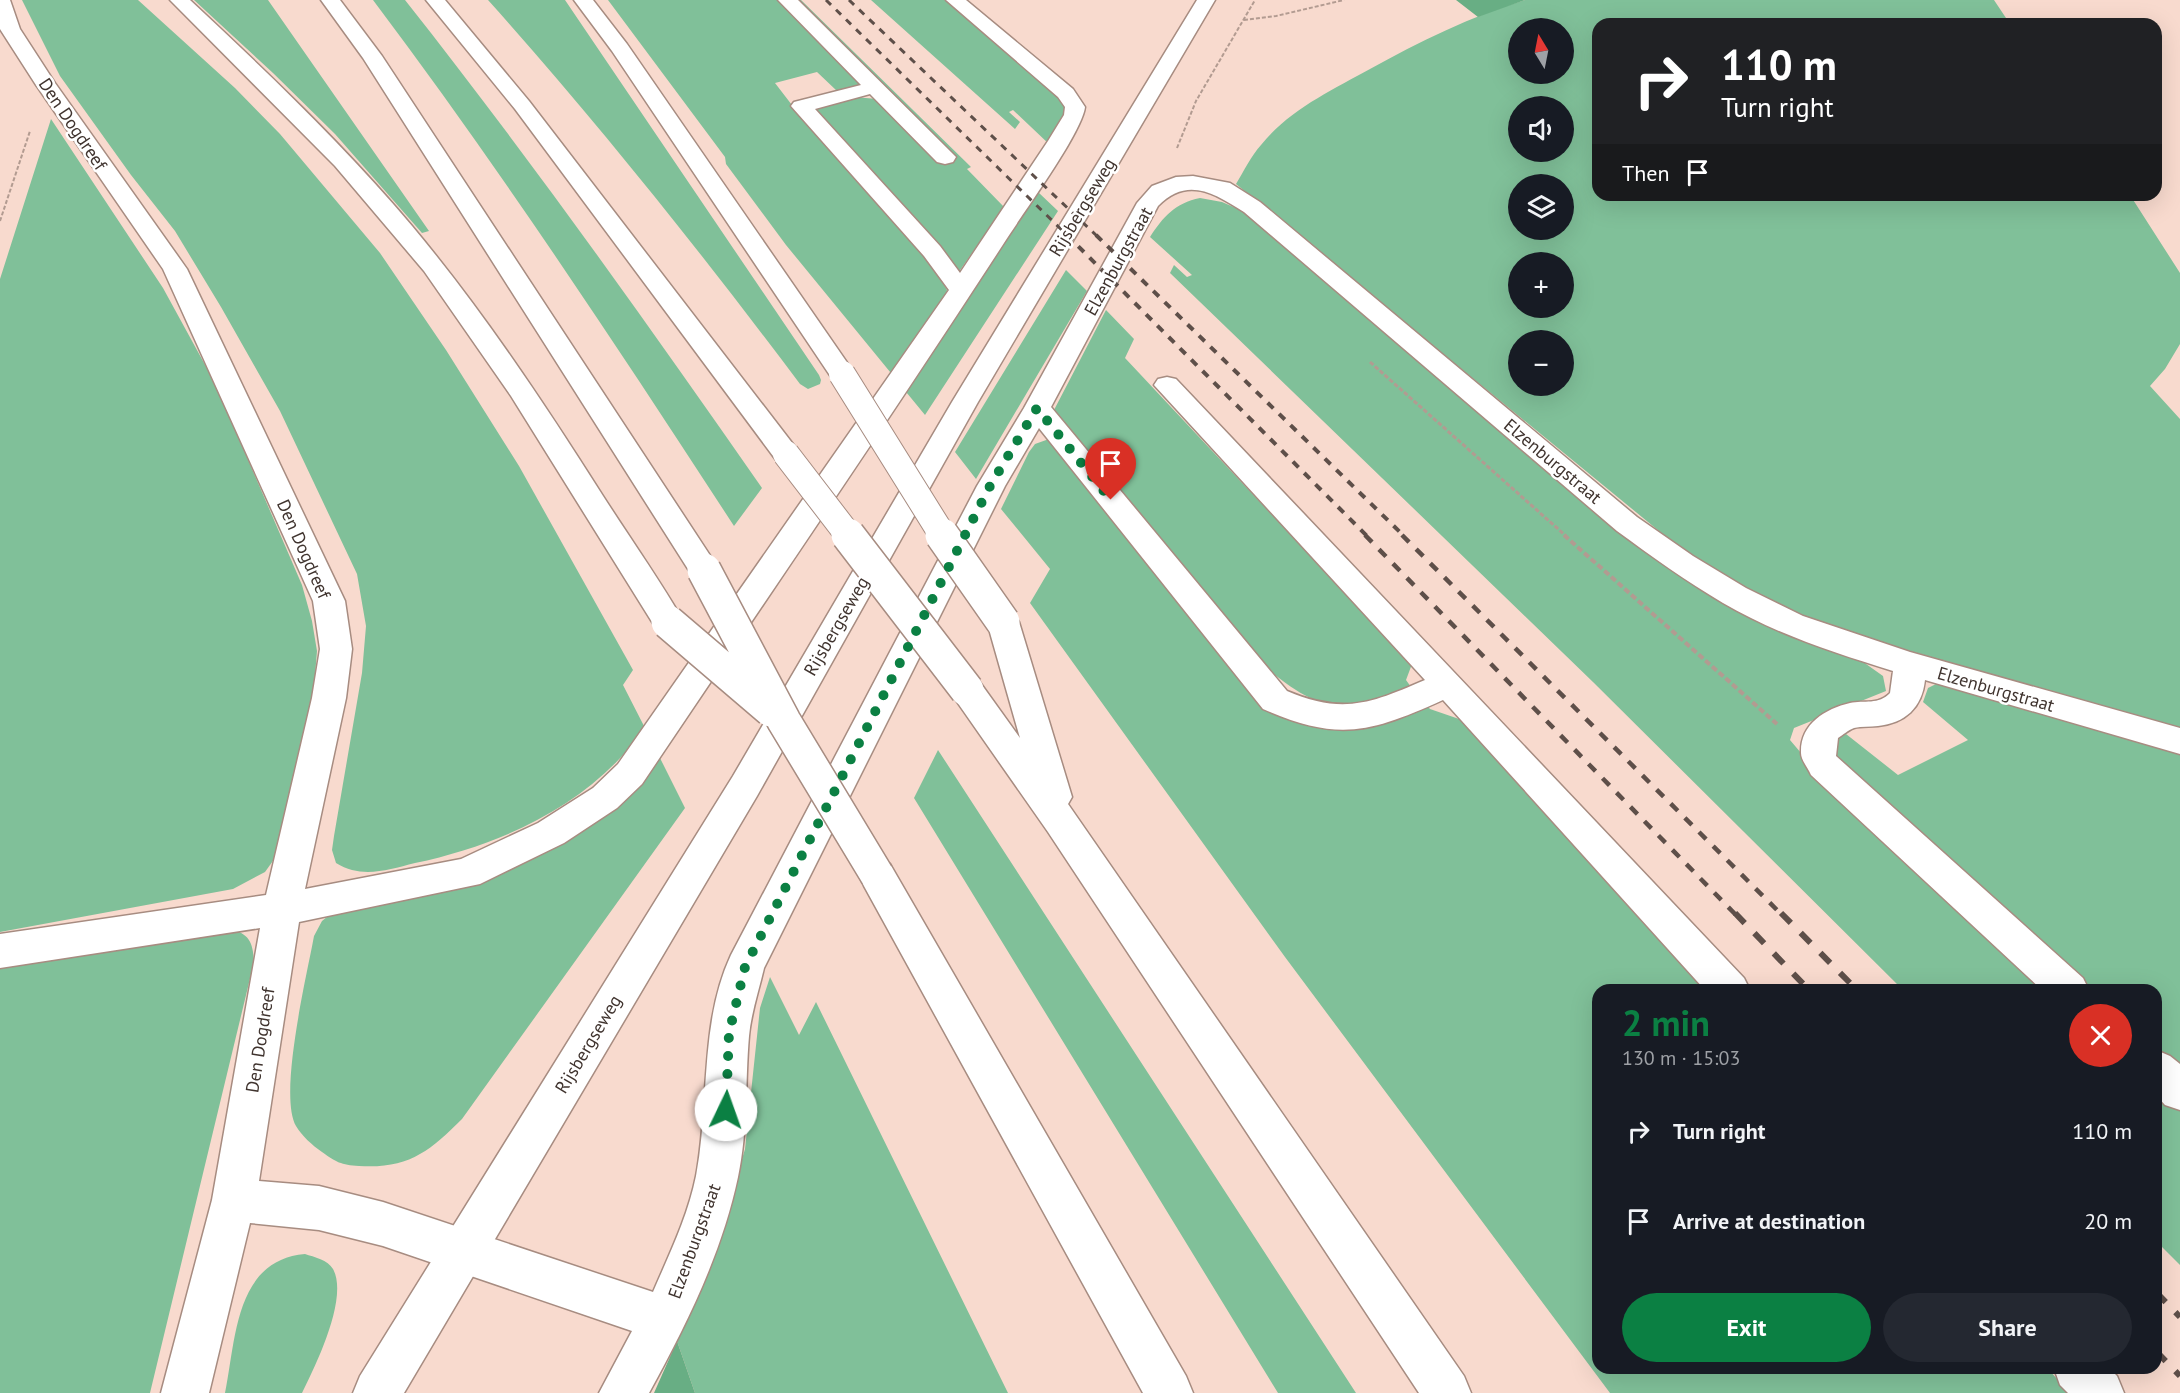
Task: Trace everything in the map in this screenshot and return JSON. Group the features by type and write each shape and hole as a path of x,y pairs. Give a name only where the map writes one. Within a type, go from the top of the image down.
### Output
{"main road":[{"name":"Den Dogdreef","path":"1,0 10,29 46,85 175,269 329,601 336,649 329,698 282,909 234,1200"},
{"path":"179,0 245,62 348,166 432,266 485,337 668,622 784,721"},
{"path":"330,0 378,66 704,570 784,721 877,875 1169,1393"},
{"path":"435,0 522,105 967,690 1061,822 1448,1393"},
{"path":"583,0 620,48 842,374 926,511 1003,622 1061,822"},
{"path":"787,0 945,157"},
{"path":"0,951 282,909 467,873 551,833 605,798 630,774 961,290 1059,141 1074,114 1075,107 1072,100 1029,48 955,0"},
{"name":"Rijsbergseweg","path":"377,1393 745,786 965,402 1206,0"},
{"path":"875,87 813,94 801,106 932,251 961,290"},
{"name":"Elzenburgstraat","path":"665,1319 697,1242 717,1178 726,1110 729,1033 745,967 990,486 1037,408 1148,203 1160,190 1176,184 1208,184 1222,188 1252,207 1627,524 1682,563 1735,596 1792,624 1848,645 2180,741"},
{"path":"1167,385 1448,684 1724,984"},
{"path":"1037,408 1275,700 1297,712 1320,718 1342,720 1369,716 1448,684"},
{"path":"1910,664 1905,697 1892,709 1876,715 1851,715 1822,732 1818,754 1823,765 2062,984"},
{"path":"2162,1074 2180,1091"},
{"path":"184,1393 234,1200 319,1208 383,1224 665,1319 623,1393"},
{"path":"2083,1374 2100,1393"}],"path":[{"path":"1160,190 1196,101 1255,0"},
{"path":"1243,20 1276,16 1344,0"},
{"path":"0,221 46,85"},
{"path":"1369,362 1772,720 1785,729 1819,742"}],"green space":[{"path":"22,0 138,0 235,88 280,134 380,253 446,350 519,466 633,670 623,685 645,728 623,755 572,799 513,832 448,855 375,872 355,871 336,863 332,850 362,673 366,626 357,574 280,411 221,307 175,231 131,175 60,76"},
{"path":"194,0 268,0 429,231 422,233 335,134"},
{"path":"373,0 405,0 587,241 762,488 734,526 513,194"},
{"path":"488,0 565,0 819,375 820,384 808,389 800,384 648,189"},
{"path":"608,0 779,0 866,84 858,88 837,91 817,72 775,83 795,109 925,252 947,290 946,297 895,378 786,245 726,164 725,157"},
{"path":"795,0 801,0 971,167 967,169 1004,207 956,276 817,111 817,108 853,97 878,99"},
{"path":"871,0 947,0 1066,101 1065,115 1050,145 1013,110 1009,112 1020,122 1015,129"},
{"path":"1456,0 1525,0 1478,17"},
{"path":"1525,0 1994,0 2006,18 1592,18 1592,201 2134,201 2180,273 2180,344 2165,369 2150,386 2180,419 2180,728 1833,629 1777,604 1705,565 1687,554 1236,184 1254,154 1284,121 1341,85 1465,22"},
{"path":"51,119 163,288 215,383 302,585 317,651 314,688 275,858 265,872 233,889 0,932 0,279"},
{"path":"1038,192 1058,211 925,415 902,387"},
{"path":"1200,198 1222,202 1245,212 1621,531 1859,659 1883,676 1886,691 1794,728 1790,740 1818,773 2048,984 1897,984 1593,682 1170,273 1174,265 1187,277 1192,275 1150,237 1170,212 1191,200"},
{"path":"1066,270 1087,291 976,479 955,452"},
{"path":"1106,310 1134,339 1125,358 1412,664 1406,680 1411,687 1368,703 1333,705 1317,701 1284,682 1264,666 1053,417 1054,410"},
{"path":"1049,439 1284,708 1423,701 1430,709 1462,720 1704,984 1592,984 1592,1369 1285,957 1030,603 1050,569 1001,509 1035,444"},
{"path":"1936,684 2180,752 2180,1080 2162,1063 2162,984 2074,984 1842,772 1833,750 1839,736 1846,734 1898,775 1968,740 1923,702 1928,688"},
{"path":"938,750 1356,1393 1278,1393 914,798"},
{"path":"660,758 685,808 462,1119 428,1149 391,1165 343,1164 311,1143 296,1126 291,1111 290,1089 300,1005 314,936 322,921 333,912 442,888 634,786"},
{"path":"229,929 241,933 249,940 254,962 150,1393 0,1393 0,962"},
{"path":"770,977 799,1035 816,1002 1008,1393 695,1393 677,1341 697,1298 721,1231 745,1149 760,1008"},
{"path":"2162,1088 2180,1104 2180,1265 2162,1247"},
{"path":"305,1254 331,1266 337,1282 337,1297 322,1350 302,1393 225,1393 237,1327 252,1286 265,1271 282,1259"},
{"path":"677,1341 695,1393 654,1393"},
{"path":"1596,1374 2053,1374 2070,1393 1610,1393"}],"railway":[{"path":"826,0 1069,237"},
{"path":"849,0 1098,237"},
{"path":"1096,235 1404,536"},
{"path":"1069,237 1367,536"},
{"path":"1365,535 1736,915"},
{"path":"1402,535 1782,915"},
{"path":"1735,913 1803,984"},
{"path":"1781,913 1851,984"},
{"path":"2162,1298 2180,1317"},
{"path":"2162,1357 2180,1376"}],"route":[{"path":"726,1110 729,1033 745,967 990,486 1037,408 1111,500"}]}
